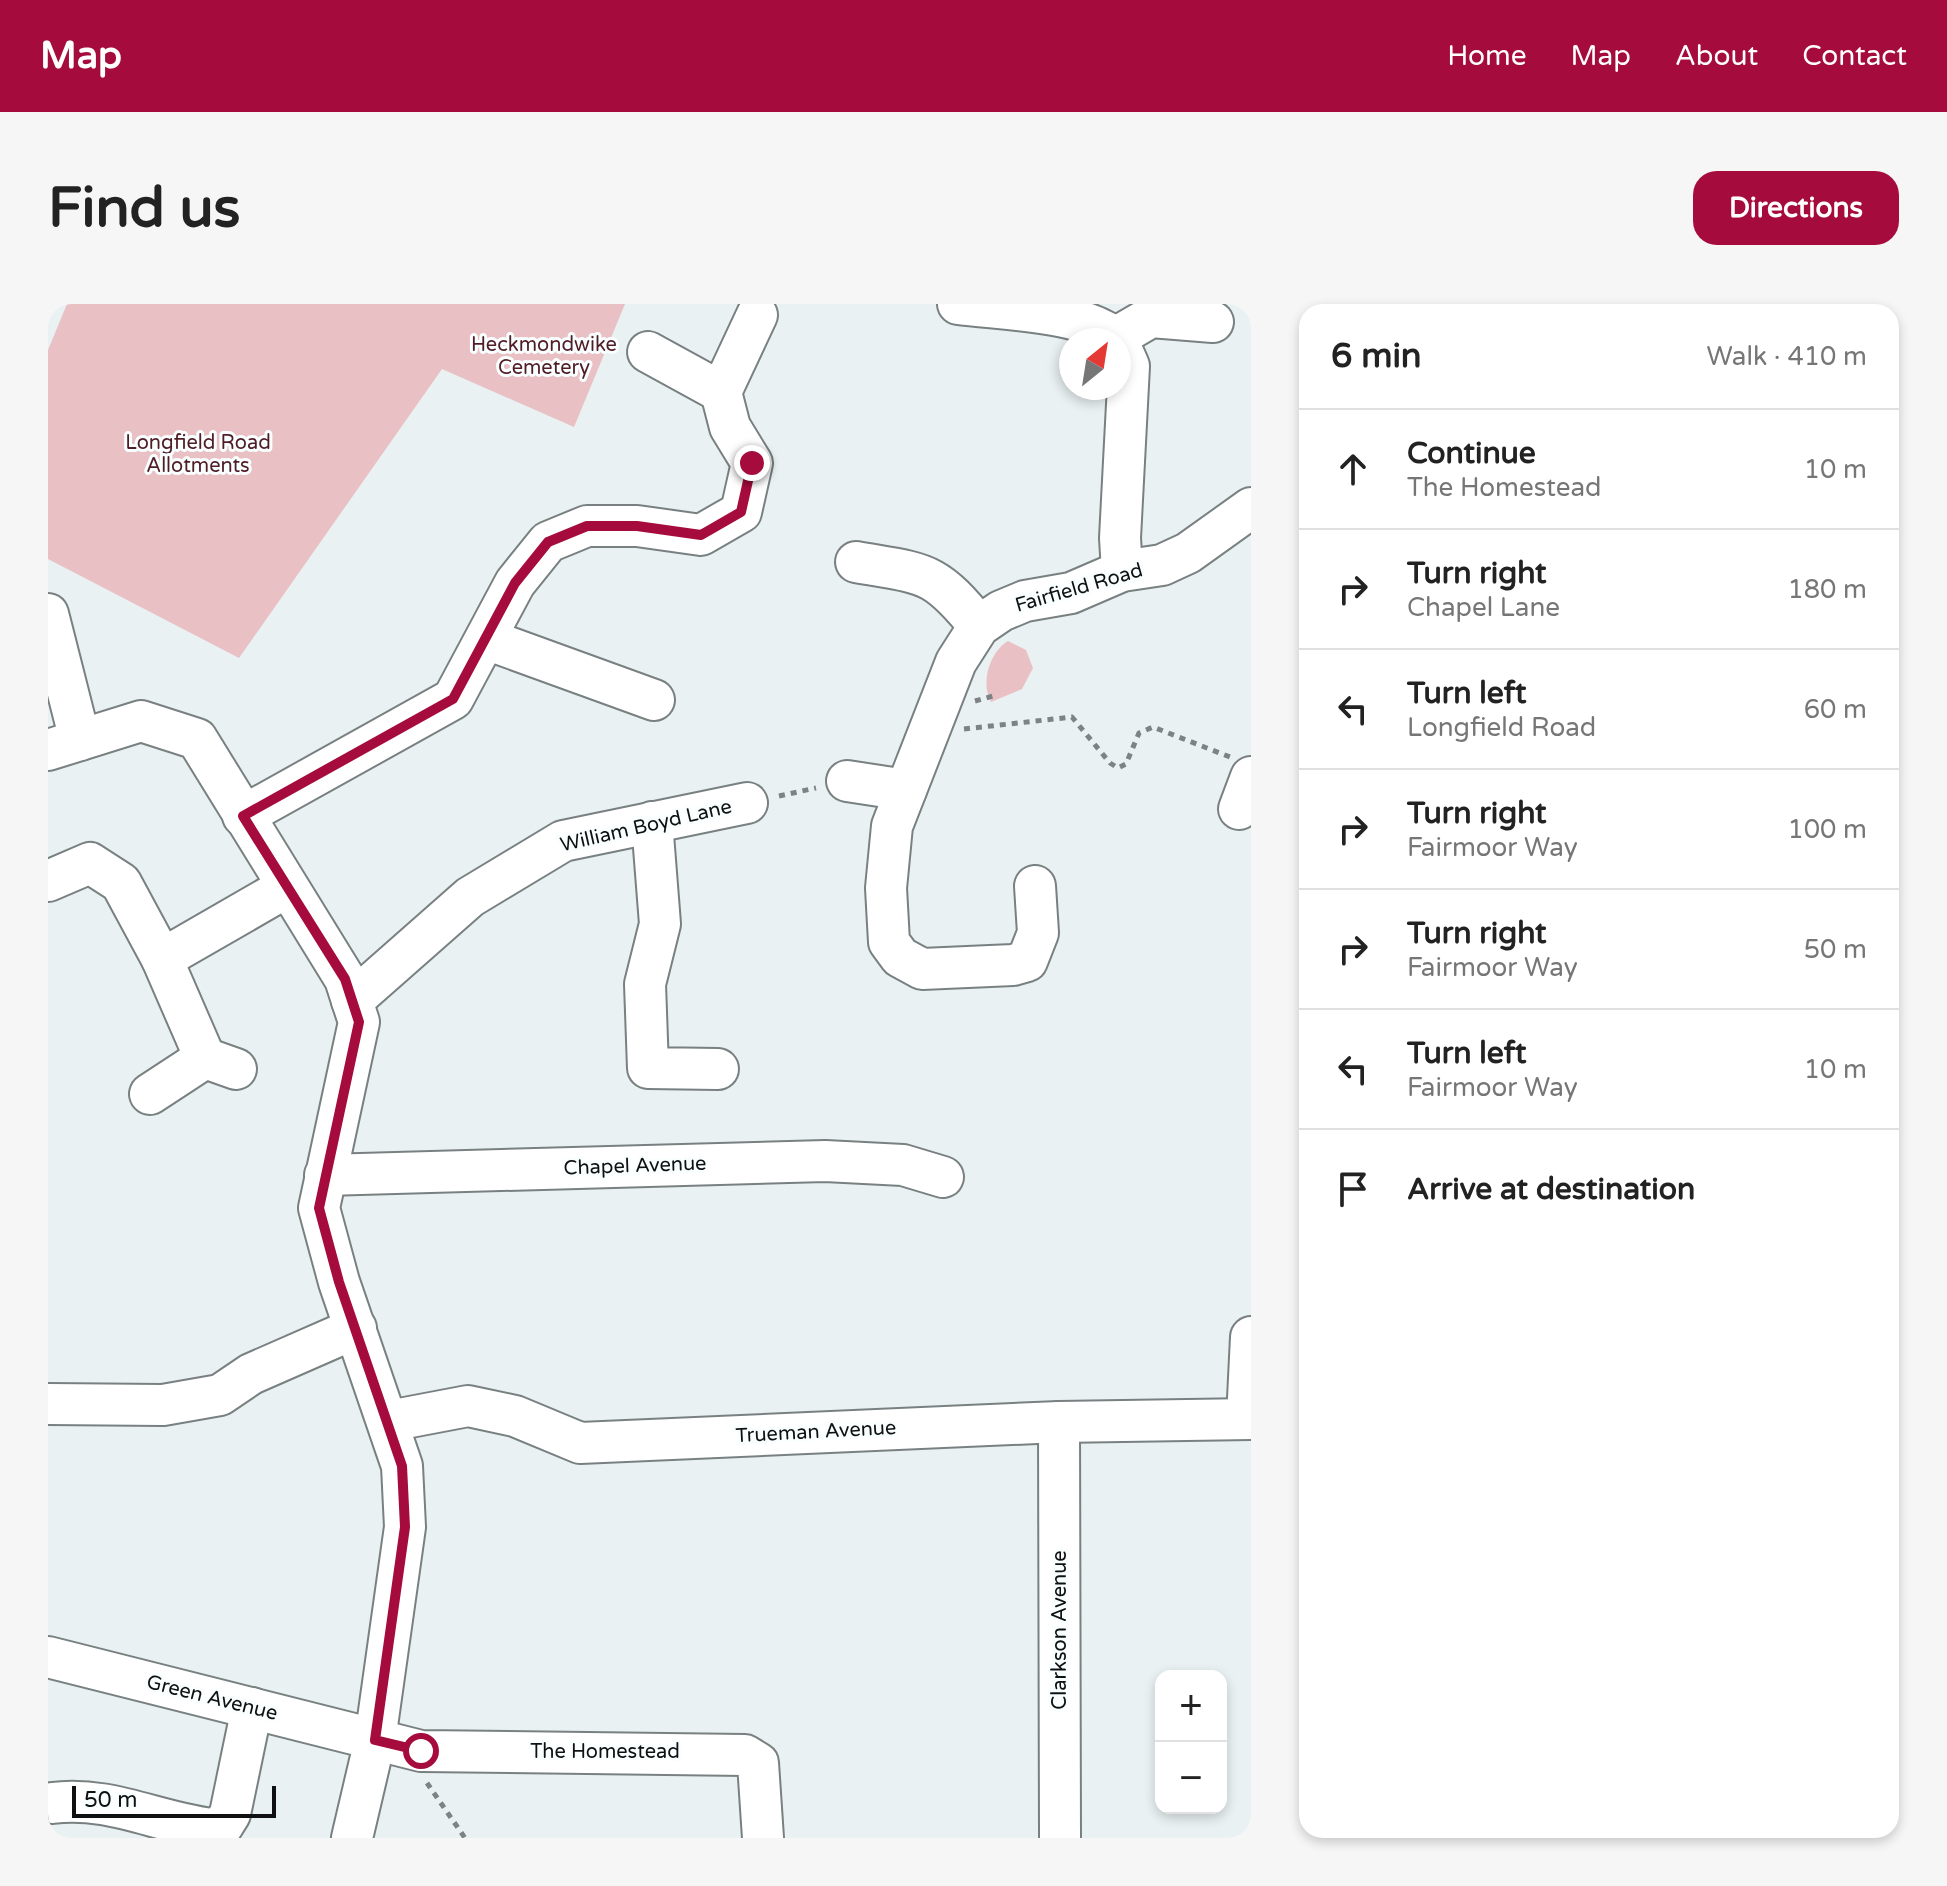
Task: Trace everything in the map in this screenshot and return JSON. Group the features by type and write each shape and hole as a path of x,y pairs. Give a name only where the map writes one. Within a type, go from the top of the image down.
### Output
{"street":[{"path":"958,304 1076,320 1101,328"},
{"path":"243,816 453,699 515,583 548,542 587,526 637,526 701,535 741,512 752,463 730,427 721,392 757,315"},
{"path":"1131,331 1151,317 1213,322"},
{"path":"648,352 721,392"},
{"path":"1122,571 1120,538 1127,400"},
{"name":"Fairfield Road","path":"1035,886 1038,933 1027,961 1013,965 922,969 900,957 889,942 886,888 899,808 956,662 979,626 1025,601 1071,593 1122,571 1162,565 1188,553 1251,508"},
{"path":"856,562 926,576 939,582 979,626"},
{"path":"48,614 64,745 141,721 169,727 197,739 345,979 356,1012 319,1208 402,1466 405,1527 375,1740 352,1838"},
{"path":"486,639 654,700"},
{"path":"847,781 899,808"},
{"name":"William Boyd Lane","path":"356,1012 470,897 563,841 747,803"},
{"path":"652,822 660,924 645,984 648,1068 718,1069"},
{"path":"48,881 90,863 121,883 220,1064 150,1094"},
{"path":"162,959 287,887"},
{"name":"Chapel Avenue","path":"325,1175 837,1161 903,1165 943,1177"},
{"path":"48,1404 163,1405 220,1395 251,1374 356,1328"},
{"path":"1249,1419 1251,1337"},
{"name":"Trueman Avenue","path":"389,1421 468,1406 515,1416 580,1443 1059,1422 1249,1419"},
{"name":"Clarkson Avenue","path":"1059,1422 1060,1838"},
{"name":"Green Avenue","path":"48,1657 375,1740"},
{"path":"52,1803 80,1799 105,1803 190,1833 220,1830 230,1814 252,1708"},
{"name":"The Homestead","path":"375,1740 421,1751 745,1755 758,1763 763,1838"}],"path":[{"path":"932,726 954,730 1072,717 1110,763 1118,768 1126,764 1139,733 1153,727 1243,782"},
{"name":"William Boyd Lane","path":"747,803 847,781"},
{"path":"421,1751 420,1764 428,1788 465,1838"}],"green space":[{"name":"Longfield Road Allotments","path":"67,304 625,304 574,427 442,369 239,658 48,559 48,350"},
{"path":"1008,641 1026,650 1033,668 1022,689 991,702 986,686 989,668 996,652"}],"route":[{"path":"421,1751 375,1740 405,1527 402,1466 339,1282 319,1208 359,1022 345,979 243,816 453,699 515,583 548,542 587,526 637,526 701,535 741,512 752,463"}],"park label":[{"name":"Heckmondwike Cemetery","path":"544,356"}]}
